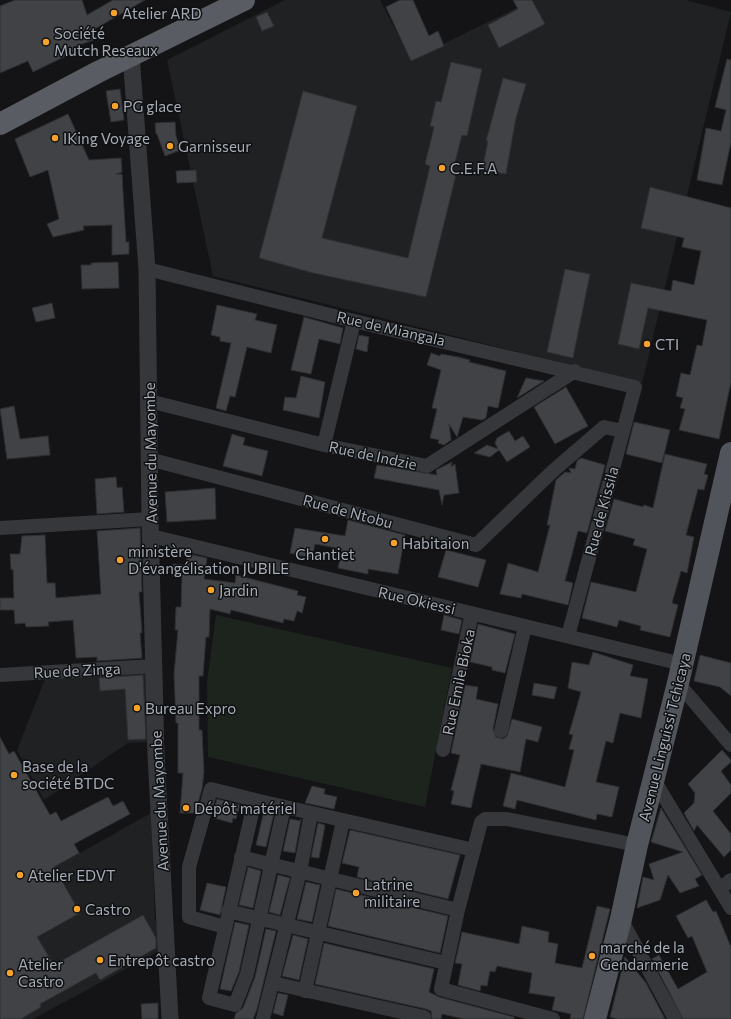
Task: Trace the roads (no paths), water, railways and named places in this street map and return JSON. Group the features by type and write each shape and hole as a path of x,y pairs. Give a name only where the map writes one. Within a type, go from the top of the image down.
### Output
{"highway":[{"path":"0,124 131,55 244,0"}],"main road":[{"name":"Avenue Linguissi Tchicaya","path":"594,1019 621,919 637,845 680,673 731,453"}],"street":[{"name":"Avenue du Mayombe","path":"131,55 146,269 156,754 170,1019"},
{"name":"Rue de Miangala","path":"146,269 354,321 635,386"},
{"path":"324,445 354,321"},
{"name":"Rue de Indzie","path":"149,401 324,445 427,466 575,371"},
{"name":"Rue de Kissila","path":"568,636 635,386"},
{"name":"Rue de Ntobu","path":"150,459 476,545 554,470 604,427 622,432"},
{"path":"0,528 150,519"},
{"name":"Rue Okiessi","path":"151,536 568,636 680,673"},
{"name":"Rue Emile Bioka","path":"443,750 472,613"},
{"path":"501,731 525,626"},
{"name":"Rue de Zinga","path":"0,674 154,666"},
{"path":"680,673 731,745"},
{"path":"654,780 731,908"},
{"path":"224,927 189,917 189,867 211,789 311,814 474,850"},
{"path":"255,800 224,927 209,998 235,1005 247,974 284,807"},
{"path":"263,1019 300,871 311,814"},
{"path":"553,1019 441,989 458,910 481,822 485,819 491,818 507,819 637,845"},
{"path":"305,991 343,820"},
{"path":"241,857 458,910"},
{"path":"720,889 731,880"},
{"path":"228,911 446,963"},
{"path":"621,919 675,1019"},
{"path":"273,983 424,1017 423,1019"}],"place":[{"name":"Atelier ARD","path":"114,13"},
{"name":"Société Mutch Reseaux","path":"46,42"},
{"name":"PG glace","path":"115,106"},
{"name":"IKing Voyage","path":"55,138"},
{"name":"Garnisseur","path":"170,146"},
{"name":"C.E.F.A","path":"442,168"},
{"name":"CTI","path":"647,344"},
{"name":"Chantiet","path":"325,539"},
{"name":"Habitaion","path":"394,543"},
{"name":"ministère D'évangélisation JUBILE","path":"120,560"},
{"name":"Jardin","path":"211,590"},
{"name":"Bureau Expro","path":"137,708"},
{"name":"Base de la société BTDC","path":"14,775"},
{"name":"Dépôt matériel","path":"186,808"},
{"name":"Atelier EDVT","path":"20,875"},
{"name":"Latrine militaire","path":"356,893"},
{"name":"Castro","path":"77,909"},
{"name":"marché de la Gendarmerie","path":"592,956"},
{"name":"Entrepôt castro","path":"100,960"},
{"name":"Atelier Castro","path":"10,973"}]}
